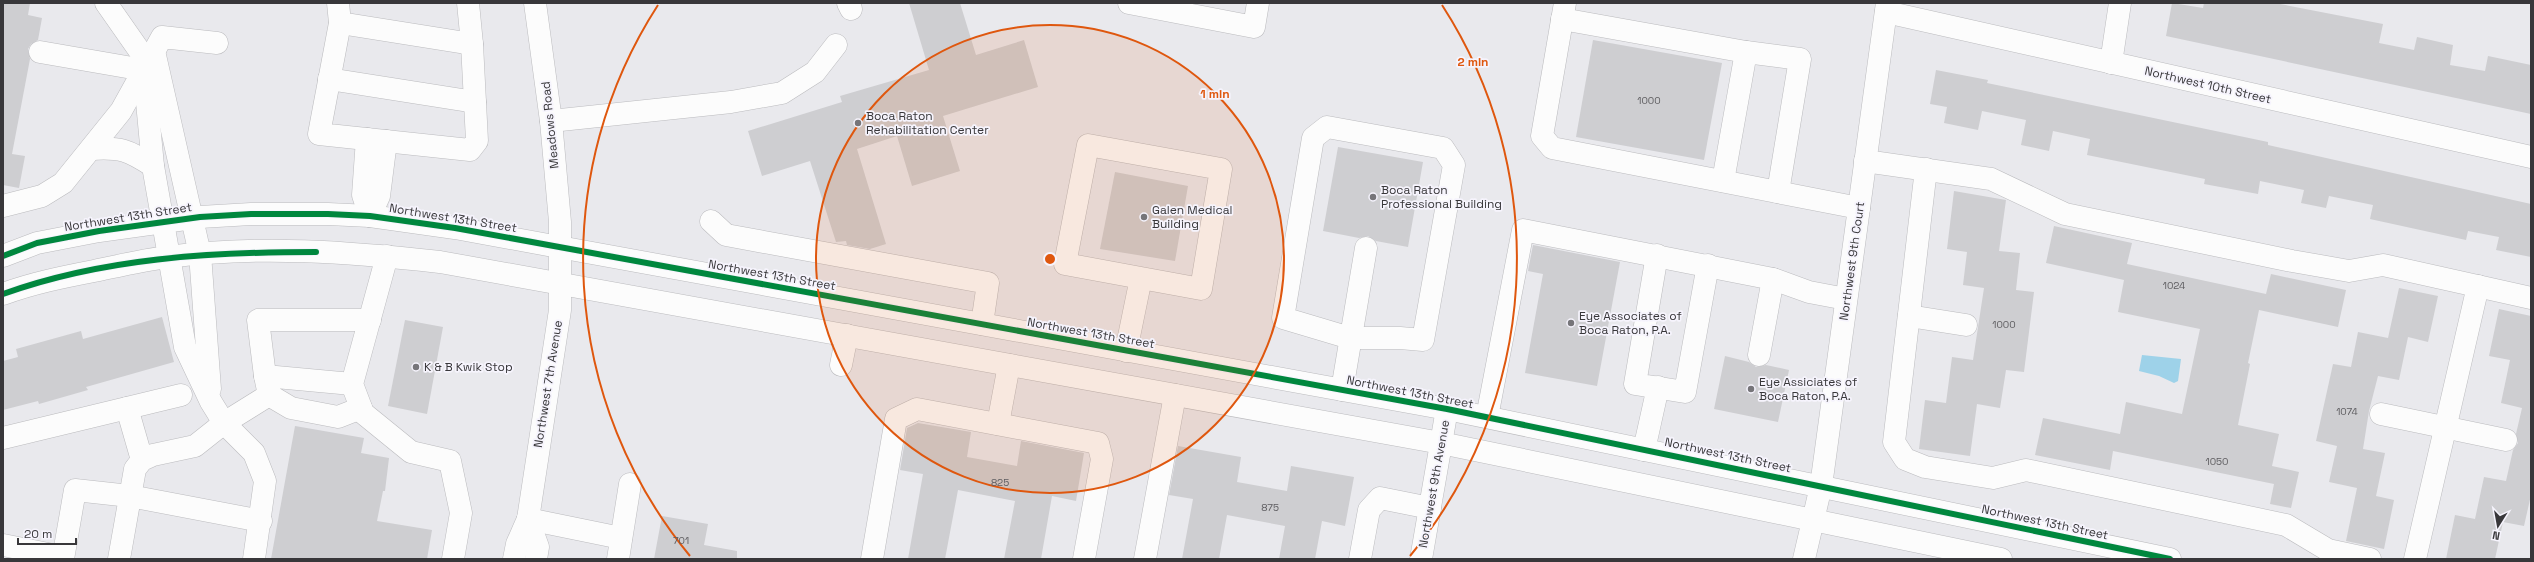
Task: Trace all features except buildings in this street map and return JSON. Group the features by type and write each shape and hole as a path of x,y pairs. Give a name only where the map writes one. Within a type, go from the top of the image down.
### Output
{"street":[{"path":"106,3 148,61 192,218 200,254 211,402"},
{"path":"468,3 472,44 477,141 470,150 319,134 339,13 472,44"},
{"name":"Meadows Road","path":"535,3 551,121 560,248"},
{"path":"1129,3 1254,27 1258,3"},
{"path":"2111,63 2120,3"},
{"name":"Northwest 10th Street","path":"1887,5 2111,63 2531,157"},
{"name":"Northwest 9th Court","path":"1804,559 1812,519 1821,486 1887,5"},
{"path":"1778,192 1800,59 1746,52 1564,11 1542,136 1552,148 1859,208"},
{"path":"3,206 42,196 62,183 121,111 162,37 217,43"},
{"path":"551,121 731,102 782,93 815,72 836,45"},
{"path":"40,52 148,61"},
{"path":"1723,182 1746,52"},
{"path":"148,61 153,166 185,347 211,402 224,423 254,453 261,466 265,481 261,521 254,559"},
{"path":"329,79 475,102"},
{"path":"1327,127 1443,148 1454,166 1423,340 1400,338 1350,338 1282,318 1313,138 1327,127"},
{"path":"370,216 379,196 376,140"},
{"path":"1088,145 1221,169 1201,289 1141,278 1065,264 1088,145"},
{"path":"91,149 116,148 132,153 153,166"},
{"path":"1865,161 1991,179 2065,214 2349,272 2383,265 2531,298"},
{"path":"1926,169 1894,442 1905,459 1925,467 1993,478 2026,470 2286,524 2328,550 2370,559"},
{"name":"Northwest 13th Street","path":"3,256 38,243 162,221 251,214 370,216 455,228 1447,409 2170,559"},
{"path":"711,221 726,235 988,283 982,324"},
{"path":"1487,417 1523,230 1708,265 1773,279 1809,292 1846,299"},
{"name":"Northwest 7th Avenue","path":"514,559 517,544 528,519 560,310 560,248"},
{"path":"1342,390 1366,248"},
{"path":"3,294 56,279 168,257 200,254 316,252 388,256 440,262 1441,443 2001,559"},
{"path":"1657,255 1635,384 1686,392 1708,265"},
{"path":"388,256 352,384 363,413 411,452 450,461 461,513 453,559"},
{"path":"1126,351 1141,278"},
{"path":"1760,355 1773,279"},
{"path":"2415,559 2478,286"},
{"path":"1909,316 1966,325"},
{"path":"361,408 338,417 291,408 267,386 258,320 370,320"},
{"path":"841,365 847,335"},
{"path":"998,424 1009,365"},
{"path":"119,559 135,469 142,460 152,455 195,446 267,386 352,384"},
{"path":"1644,450 1658,387"},
{"path":"3,438 181,395"},
{"path":"1145,559 1175,395"},
{"path":"128,408 142,460"},
{"path":"872,559 896,419 917,409 1098,443 1102,459 1084,559"},
{"name":"Northwest 9th Avenue","path":"1421,559 1447,409"},
{"path":"2381,414 2506,440"},
{"path":"618,559 630,484"},
{"path":"3,545 63,558 75,490 130,496 261,521"},
{"path":"1360,559 1369,510 1380,498 1430,508"},
{"path":"528,519 621,538"},
{"name":"Northwest 7th Avenue","path":"528,519 538,547 536,559"}],"water":[{"path":"2142,355 2181,359 2178,381 2174,383 2159,376 2139,371"}],"cycle path":[{"path":"3,256 37,243 99,231 200,217 251,214 328,214 370,216 455,228 1447,409 2170,559"},
{"path":"3,294 79,272 118,265 197,256 277,252 316,252"}],"place":[{"name":"Boca Raton Rehabilitation Center","path":"858,123"},
{"name":"Boca Raton Professional Building","path":"1373,197"},
{"name":"Galen Medical Building","path":"1144,217"},
{"name":"Eye Associates of Boca Raton, P.A.","path":"1571,323"},
{"name":"K & B Kwik Stop","path":"416,367"},
{"name":"Eye Assiciates of Boca Raton, P.A.","path":"1751,389"}]}
